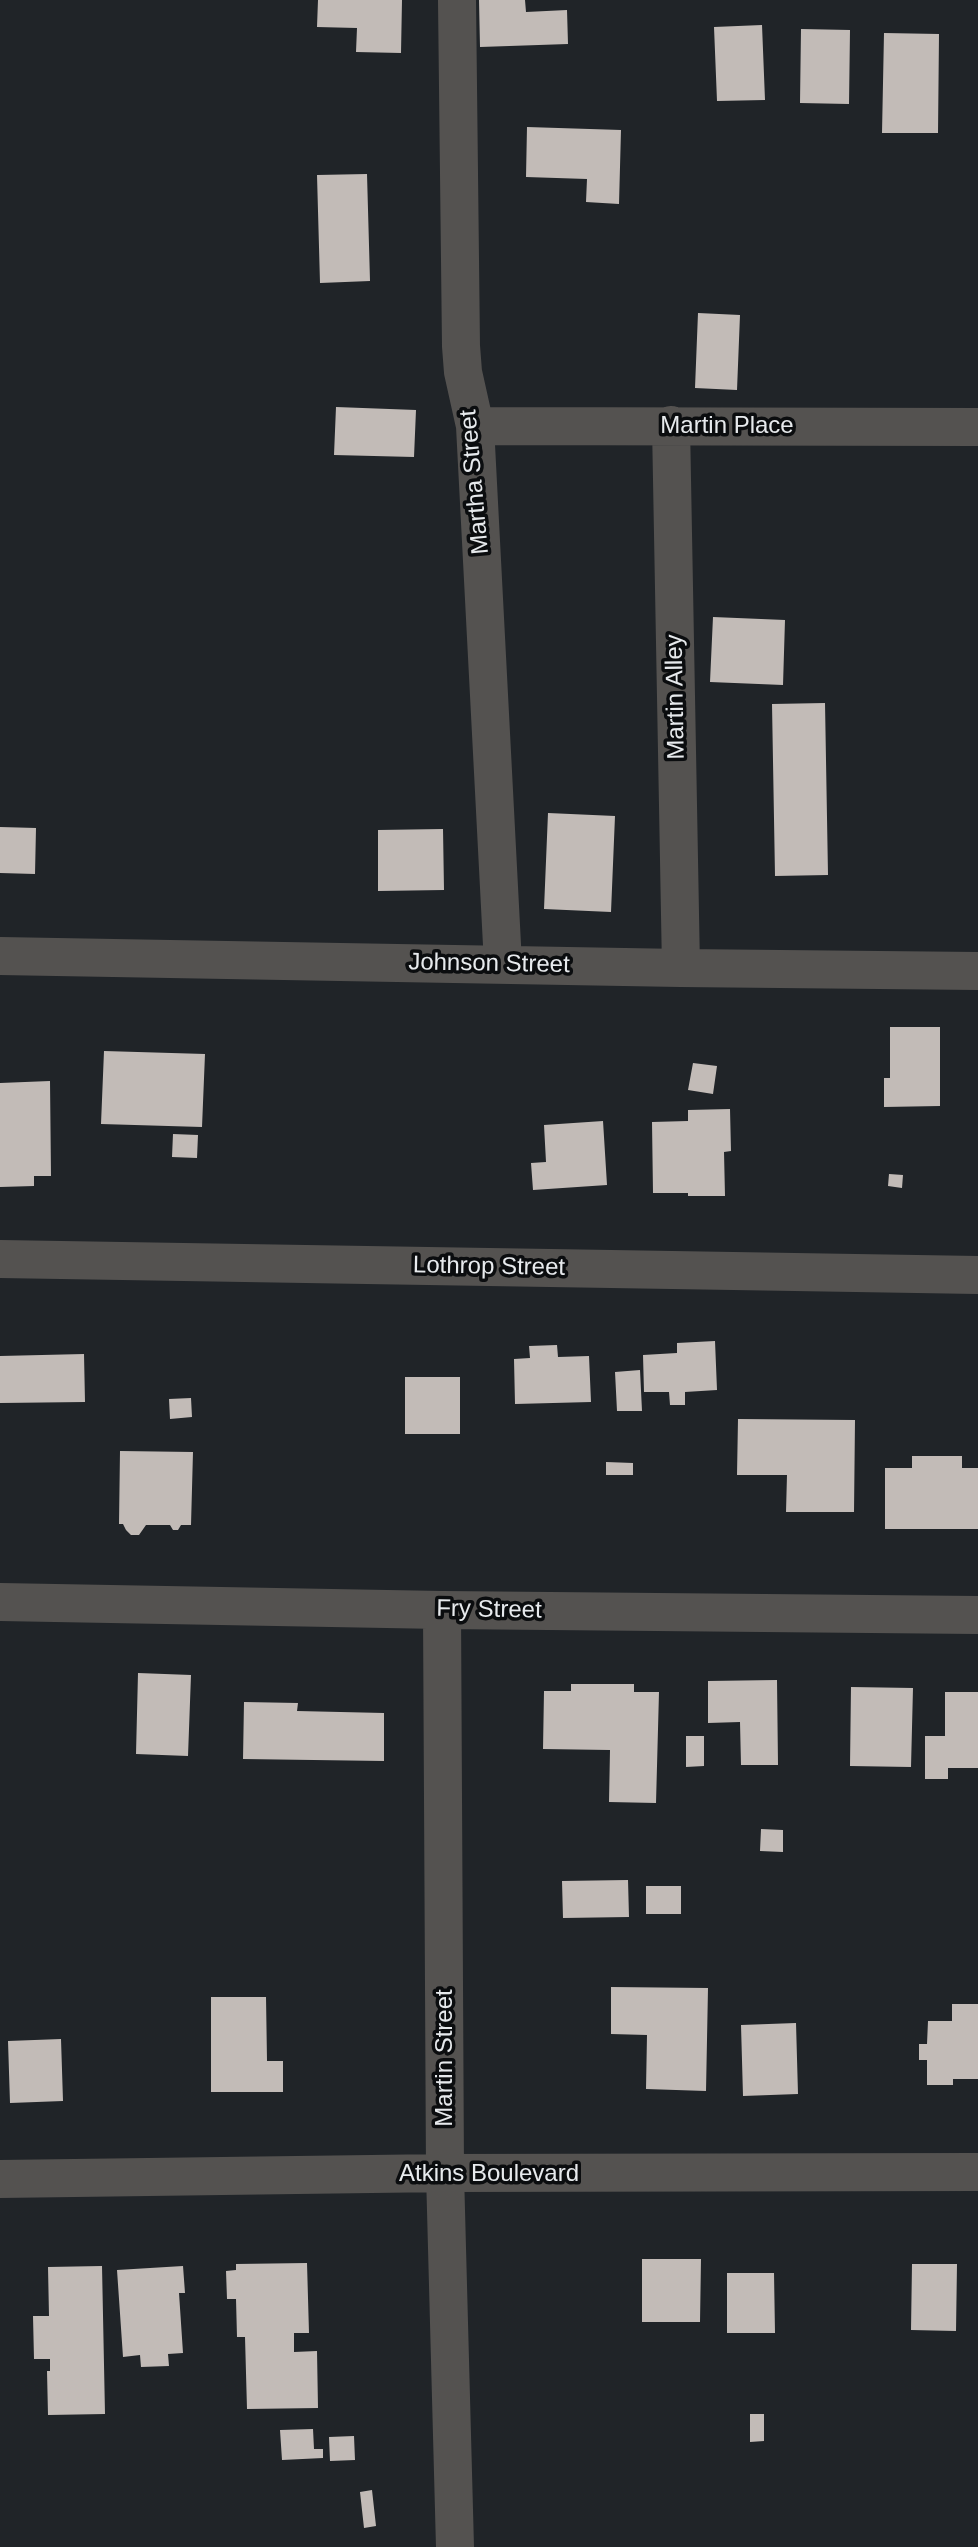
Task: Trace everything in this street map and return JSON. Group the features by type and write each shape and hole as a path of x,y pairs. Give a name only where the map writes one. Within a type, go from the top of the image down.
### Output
{"street":[{"name":"Martha Street","path":"457,0 461,346 463,372 475,426 503,964"},
{"name":"Martin Alley","path":"671,425 681,968"},
{"name":"Martin Place","path":"475,426 978,427"},
{"name":"Johnson Street","path":"0,956 978,971"},
{"name":"Lothrop Street","path":"0,1259 978,1275"},
{"name":"Fry Street","path":"0,1602 442,1610 978,1615"},
{"name":"Martin Street","path":"442,1610 445,2173 455,2547"},
{"name":"Atkins Boulevard","path":"0,2179 445,2173 978,2172"}],"building":[{"path":"318,0 402,0 401,53 356,52 357,28 317,27"},
{"path":"479,0 525,0 526,12 567,10 568,44 480,47"},
{"path":"762,25 765,100 717,101 714,27"},
{"path":"801,29 850,30 849,104 800,103"},
{"path":"884,33 939,34 938,133 882,133"},
{"path":"527,127 621,130 619,204 586,202 587,179 526,177"},
{"path":"367,174 370,281 320,283 317,175"},
{"path":"698,313 740,315 737,390 695,388"},
{"path":"336,407 416,410 414,457 334,455"},
{"path":"713,617 785,620 783,685 710,682"},
{"path":"825,703 828,875 775,876 772,704"},
{"path":"548,813 615,816 611,912 544,909"},
{"path":"0,827 36,828 35,874 0,873"},
{"path":"443,829 444,890 378,891 378,830"},
{"path":"890,1027 940,1027 940,1106 884,1107 884,1078 890,1078"},
{"path":"104,1051 205,1054 202,1127 101,1124"},
{"path":"693,1063 717,1066 713,1094 688,1090"},
{"path":"50,1081 51,1176 34,1176 34,1186 0,1187 0,1083"},
{"path":"730,1109 731,1151 724,1152 725,1196 653,1193 652,1122 688,1121 688,1110"},
{"path":"603,1121 607,1185 533,1190 531,1163 546,1162 544,1125"},
{"path":"173,1134 198,1135 197,1158 172,1157"},
{"path":"889,1174 903,1175 902,1188 888,1186"},
{"path":"715,1341 717,1390 685,1392 685,1405 670,1405 669,1392 644,1392 643,1355 677,1353 677,1343"},
{"path":"557,1345 558,1357 589,1356 591,1402 515,1404 514,1359 530,1358 529,1346"},
{"path":"84,1354 85,1402 0,1403 0,1356"},
{"path":"640,1370 642,1411 617,1411 615,1372"},
{"path":"405,1377 460,1377 460,1434 405,1434"},
{"path":"191,1398 192,1417 170,1419 169,1399"},
{"path":"738,1419 855,1420 854,1512 786,1512 787,1475 737,1475"},
{"path":"120,1451 193,1452 191,1525 181,1525 178,1530 173,1530 170,1525 146,1525 139,1535 131,1535 123,1524 119,1524"},
{"path":"912,1456 962,1456 962,1468 978,1468 978,1529 885,1529 885,1468 912,1468"},
{"path":"606,1462 633,1463 633,1475 606,1475"},
{"path":"138,1673 191,1675 188,1756 136,1754"},
{"path":"777,1680 778,1765 741,1765 740,1722 708,1723 708,1681"},
{"path":"571,1684 634,1684 634,1692 659,1692 656,1803 609,1802 610,1750 543,1749 544,1691 571,1691"},
{"path":"851,1687 913,1688 911,1767 850,1766"},
{"path":"945,1692 978,1692 978,1768 948,1768 948,1779 925,1779 925,1736 945,1736"},
{"path":"244,1702 298,1703 297,1711 384,1713 384,1761 243,1759"},
{"path":"686,1736 704,1736 704,1766 686,1767"},
{"path":"761,1829 783,1830 783,1852 760,1851"},
{"path":"628,1880 629,1917 563,1918 562,1881"},
{"path":"646,1886 681,1886 681,1914 646,1914"},
{"path":"611,1987 708,1988 706,2091 646,2089 647,2035 611,2034"},
{"path":"211,1997 266,1997 267,2061 283,2061 283,2092 211,2092"},
{"path":"952,2004 978,2004 978,2079 953,2079 953,2085 927,2085 927,2060 919,2060 919,2044 927,2044 928,2021 952,2021"},
{"path":"796,2023 798,2094 743,2096 741,2025"},
{"path":"61,2039 63,2101 10,2103 8,2041"},
{"path":"642,2259 701,2259 700,2322 642,2322"},
{"path":"307,2263 309,2333 294,2333 294,2352 317,2351 318,2408 247,2409 245,2337 237,2337 236,2299 227,2299 226,2271 236,2270 236,2264"},
{"path":"912,2264 957,2264 956,2331 911,2330"},
{"path":"102,2266 105,2414 48,2415 47,2371 50,2371 50,2359 34,2359 33,2316 49,2316 48,2267"},
{"path":"183,2266 185,2293 179,2293 183,2353 168,2354 169,2366 141,2367 140,2355 123,2357 117,2270"},
{"path":"727,2273 774,2273 775,2333 727,2333"},
{"path":"750,2414 764,2414 764,2441 750,2442"},
{"path":"313,2429 314,2449 323,2449 323,2458 282,2460 280,2430"},
{"path":"354,2436 355,2460 330,2461 329,2437"},
{"path":"372,2490 376,2526 364,2528 360,2492"}]}
